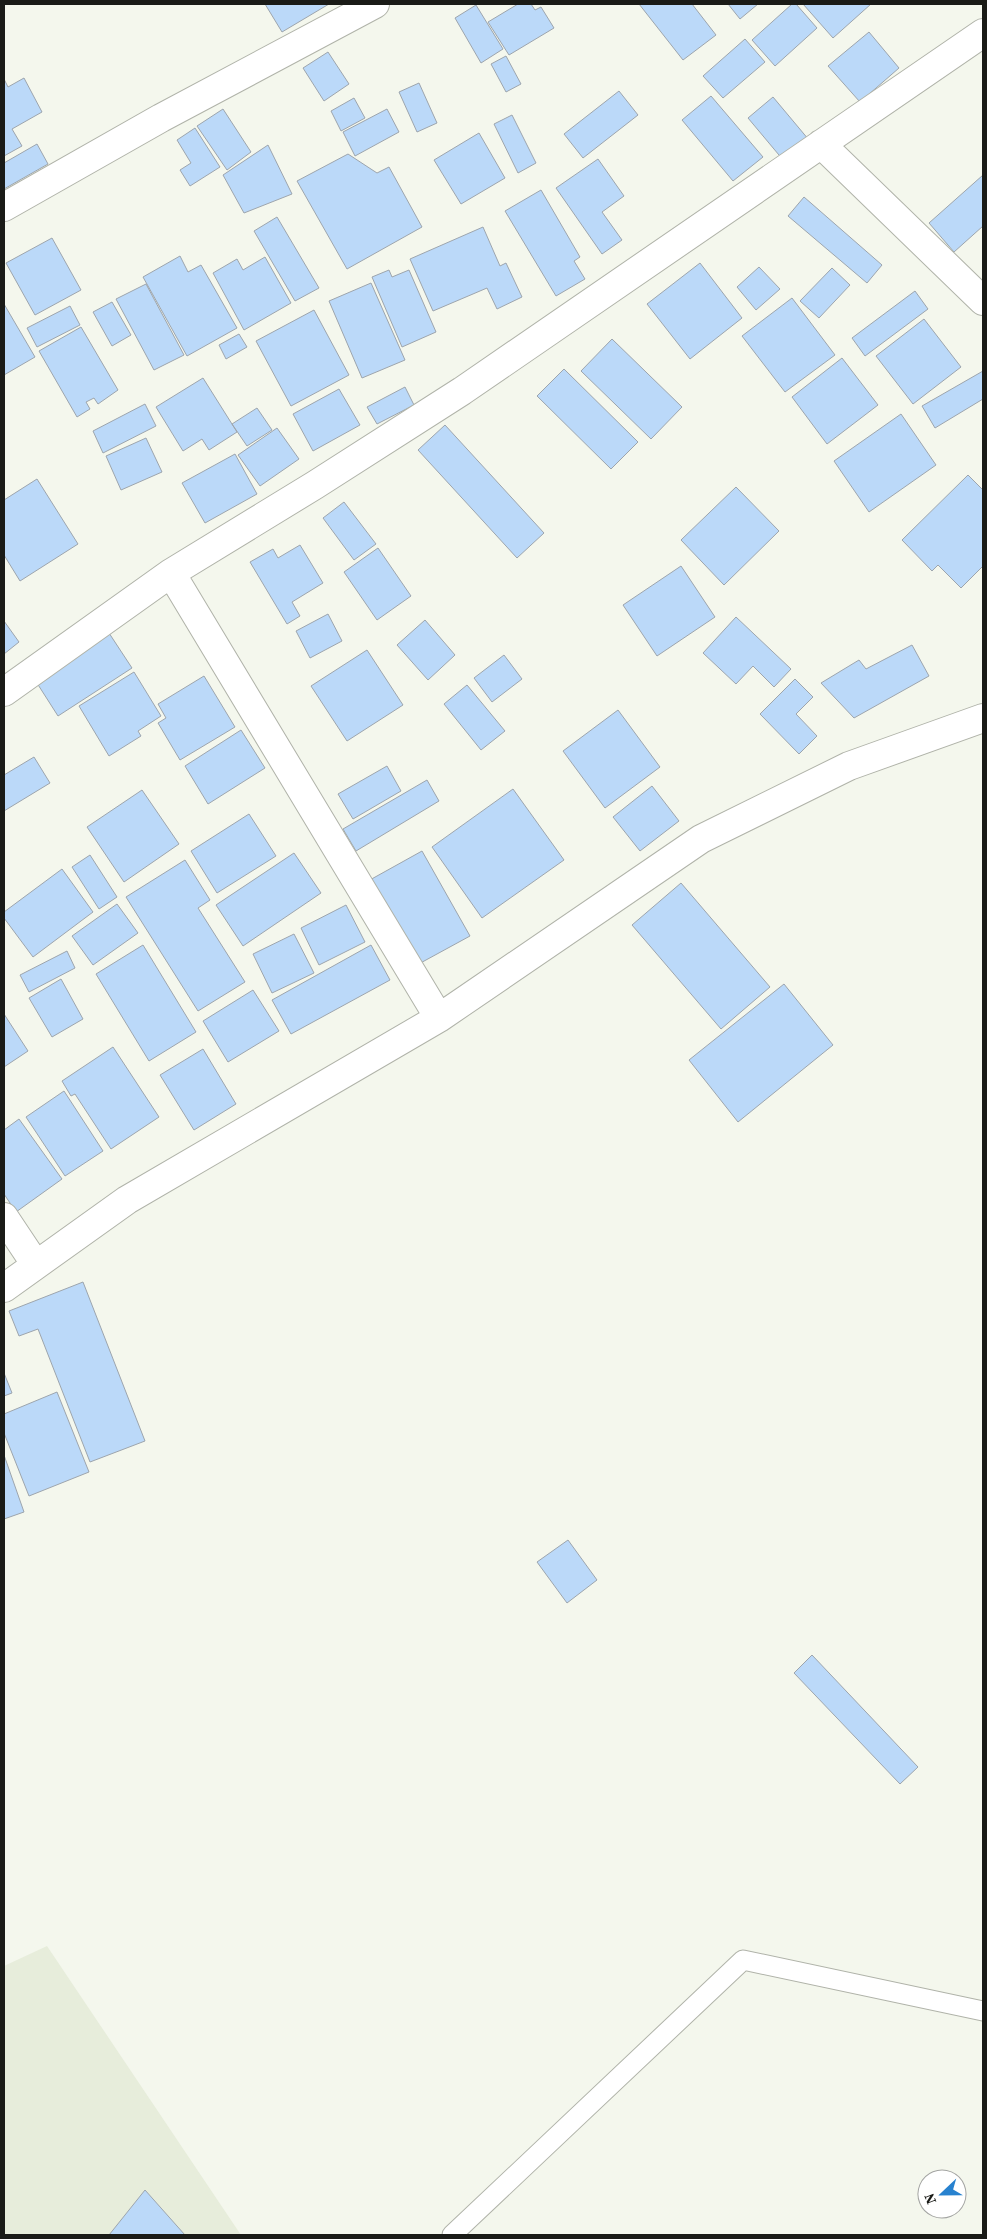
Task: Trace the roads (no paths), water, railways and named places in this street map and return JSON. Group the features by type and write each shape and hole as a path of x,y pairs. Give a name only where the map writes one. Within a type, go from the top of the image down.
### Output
{"street":[{"path":"4,207 161,118 375,4"},
{"path":"4,692 171,573 315,485 462,391 983,33"},
{"path":"821,144 983,300"},
{"path":"171,573 440,1018"},
{"path":"4,1288 127,1200 440,1018 701,839 849,766 983,718"},
{"path":"4,1217 36,1265"}],"lane":[{"path":"452,2235 743,1960 983,2012"}]}
